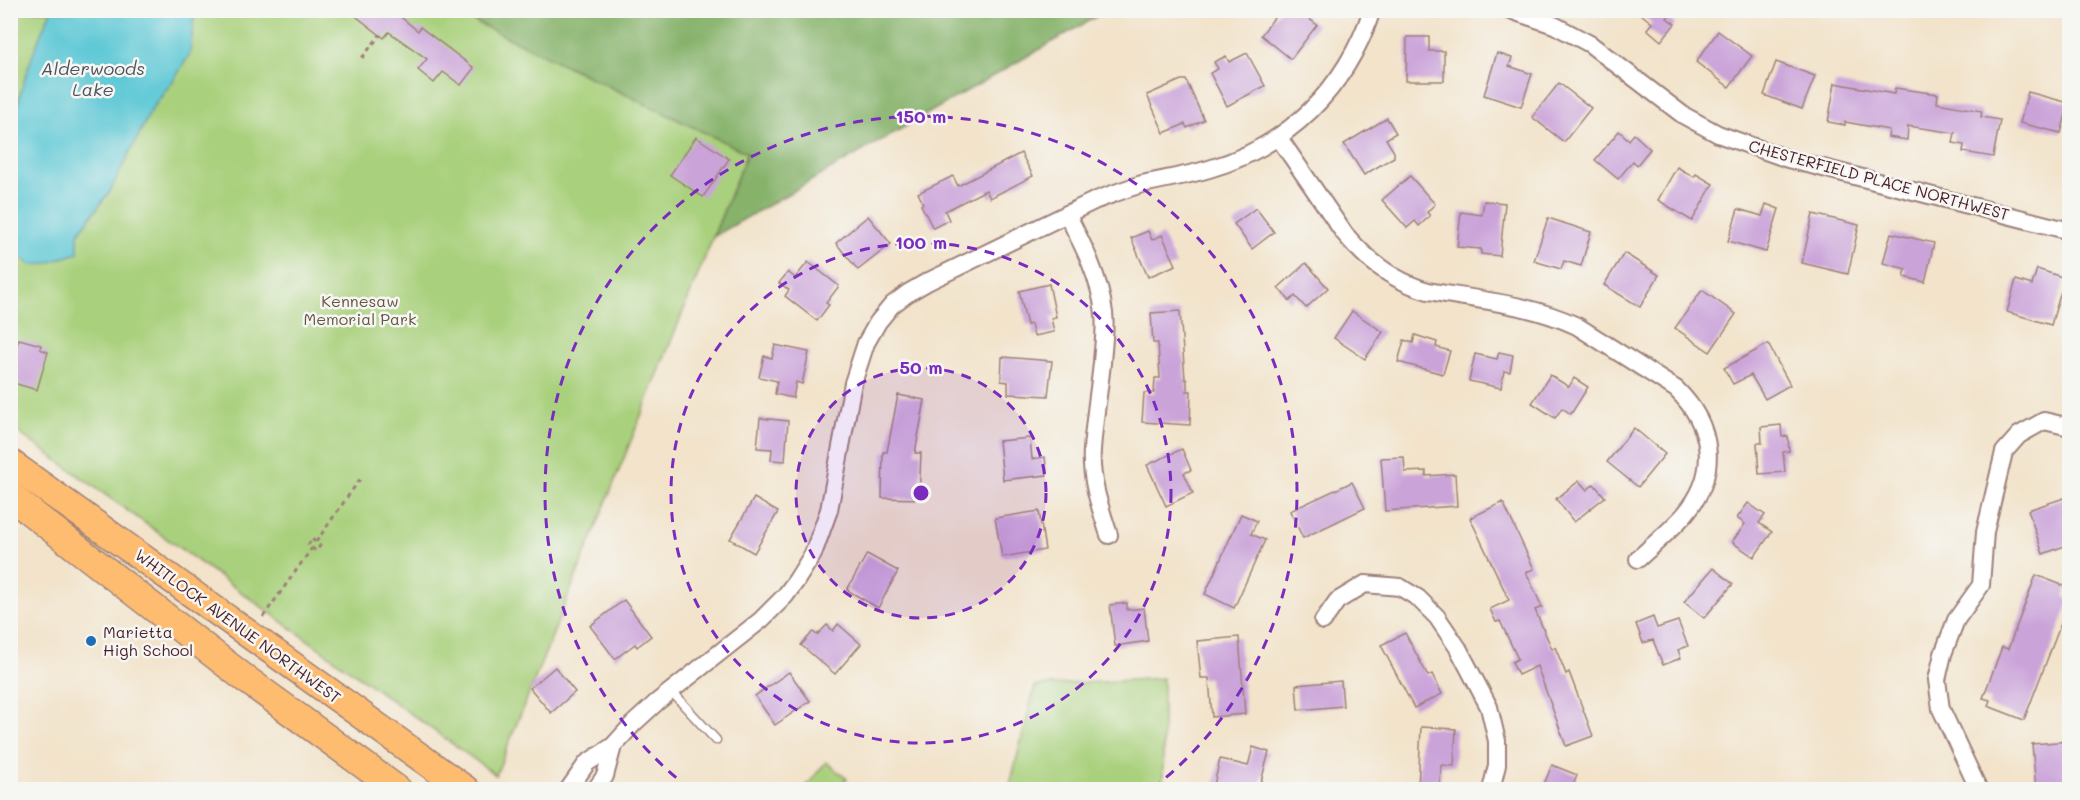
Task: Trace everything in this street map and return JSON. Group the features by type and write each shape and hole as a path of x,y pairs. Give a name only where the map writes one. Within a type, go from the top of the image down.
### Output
{"highway":[{"name":"WHITLOCK AVENUE NORTHWEST","path":"10,463 466,789"},
{"name":"WHITLOCK AVENUE NORTHWEST","path":"10,496 243,677 398,789"}],"street":[{"path":"568,789 587,762 613,746 633,724 671,691 761,620 785,596 808,562 819,541 829,510 859,357 878,322 892,305 908,292 1119,191 1225,164 1279,138 1318,103 1338,79 1360,42 1372,10"},
{"name":"CHESTERFIELD PLACE NORTHWEST","path":"1510,10 1554,25 1590,44 1683,115 1718,134 1788,159 2070,231"},
{"path":"1279,138 1344,233 1356,248 1382,270 1413,287 1529,309 1562,319 1577,326 1676,389 1688,400 1702,422 1706,436 1707,465 1701,487 1687,512 1638,559"},
{"path":"1067,214 1094,273 1104,313 1105,335 1092,451 1092,471 1097,497 1109,535"},
{"path":"1979,789 1941,710 1937,680 1943,654 1956,620 1981,585 1985,532 2004,452 2019,435 2044,420 2070,427"},
{"path":"1323,621 1337,601 1365,584 1400,588 1418,598 1437,617 1458,648 1489,707 1497,741 1497,765 1491,789"},
{"path":"595,789 605,776 613,746"}],"lane":[{"path":"671,691 716,740"}],"path":[{"path":"362,58 380,35"},
{"path":"257,625 312,548 308,544 312,539 316,542 360,479"}],"green space":[{"name":"Kennesaw Memorial Park","path":"11,11 453,11 747,153 496,775 11,427"},
{"path":"453,11 1106,11 713,237 747,153"},
{"path":"1163,678 1163,789 1009,789 1035,686"},
{"path":"826,762 847,779 839,789 804,789"}],"water":[{"name":"Alderwoods Lake","path":"193,10 194,16 190,54 152,109 110,191 78,234 78,253 45,264 31,265 11,250 10,148 12,130 25,78 51,11"}],"building":[{"path":"348,10 392,10 418,31 420,27 474,68 461,85 443,72 434,83 418,70 427,59 389,32 384,38"},
{"path":"1280,10 1298,10 1317,25 1291,59 1261,35"},
{"path":"1636,10 1673,10 1667,18 1675,24 1661,41 1647,29 1652,23"},
{"path":"1718,31 1752,56 1729,87 1696,62"},
{"path":"1407,37 1429,37 1429,51 1444,51 1444,81 1406,81"},
{"path":"1247,53 1265,86 1227,106 1210,73 1218,69 1214,62 1226,56 1229,62"},
{"path":"1497,53 1512,58 1509,66 1532,74 1521,107 1484,95"},
{"path":"1776,62 1815,76 1802,109 1764,95"},
{"path":"1186,80 1204,120 1187,128 1185,124 1164,133 1147,95"},
{"path":"1559,83 1591,108 1564,142 1532,117"},
{"path":"1835,83 1894,94 1895,88 1938,94 1937,103 1982,111 1981,117 2000,120 1993,157 1963,152 1964,145 1953,143 1955,133 1908,126 1907,140 1888,137 1889,130 1845,122 1845,125 1828,122"},
{"path":"2028,92 2069,103 2061,133 2020,123"},
{"path":"1387,118 1396,133 1386,139 1394,152 1394,157 1364,175 1344,144"},
{"path":"1619,131 1629,140 1634,134 1650,149 1637,165 1633,161 1618,179 1595,160"},
{"path":"696,137 729,159 703,197 670,175"},
{"path":"1021,153 1033,176 990,198 986,190 945,211 949,220 933,228 921,205 923,203 918,193 953,176 958,186"},
{"path":"1677,167 1713,184 1692,221 1658,200"},
{"path":"1410,176 1435,204 1427,212 1430,216 1419,226 1415,221 1407,228 1382,200"},
{"path":"1484,201 1505,203 1500,256 1481,254 1481,249 1457,247 1461,212 1482,215"},
{"path":"1766,204 1779,209 1766,252 1728,241 1738,209 1762,216"},
{"path":"1256,208 1274,232 1252,249 1234,224"},
{"path":"1813,214 1859,225 1848,274 1802,263"},
{"path":"868,216 891,244 858,270 836,243"},
{"path":"1548,218 1591,232 1581,266 1564,261 1561,269 1534,261"},
{"path":"1148,231 1152,240 1162,235 1176,265 1148,277 1131,238"},
{"path":"1891,233 1934,243 1925,282 1904,277 1906,269 1883,263"},
{"path":"1624,253 1659,275 1640,307 1604,285"},
{"path":"808,262 839,286 826,303 829,305 817,321 785,296 789,290 779,283 788,272 795,278"},
{"path":"1306,263 1328,288 1306,308 1295,296 1290,301 1278,288"},
{"path":"2037,269 2065,278 2051,325 2007,312 2016,280 2032,285"},
{"path":"1049,284 1056,317 1051,318 1054,332 1034,336 1031,324 1027,325 1019,291"},
{"path":"1702,290 1736,314 1710,352 1675,328"},
{"path":"1180,311 1185,379 1187,380 1187,391 1191,391 1190,425 1142,422 1144,393 1154,393 1155,378 1160,378 1158,343 1153,343 1151,313"},
{"path":"1352,311 1383,332 1365,359 1334,338"},
{"path":"1415,335 1437,342 1436,347 1450,351 1443,374 1398,362 1404,340 1413,343"},
{"path":"19,339 41,345 40,349 48,352 37,390 10,382 10,343 17,345"},
{"path":"1768,344 1790,385 1765,399 1751,375 1733,384 1724,368"},
{"path":"775,345 809,352 802,384 796,382 793,398 775,394 777,381 759,377 764,356 772,358"},
{"path":"1499,352 1513,355 1510,372 1504,371 1501,388 1469,381 1475,354 1497,359"},
{"path":"1002,357 1052,361 1048,396 1008,394 1008,382 1001,381"},
{"path":"1550,375 1569,387 1574,378 1588,387 1571,414 1562,408 1555,418 1532,403"},
{"path":"898,395 925,400 915,453 921,453 919,499 882,498 883,452 887,452"},
{"path":"760,418 788,421 785,461 771,460 772,449 757,448"},
{"path":"1781,425 1782,437 1788,436 1789,451 1783,452 1785,472 1759,474 1757,443 1762,443 1761,427"},
{"path":"1634,428 1665,454 1638,487 1607,462"},
{"path":"1030,438 1032,459 1045,457 1047,475 1003,480 999,441"},
{"path":"1182,449 1191,470 1184,473 1193,493 1166,506 1147,465"},
{"path":"1404,457 1405,472 1426,471 1426,476 1455,474 1457,506 1385,511 1381,458"},
{"path":"1579,481 1587,490 1594,484 1605,497 1574,522 1556,499"},
{"path":"1352,482 1365,508 1303,538 1290,511"},
{"path":"2070,496 2070,544 2043,554 2028,510"},
{"path":"754,498 778,512 754,553 730,539"},
{"path":"1503,502 1534,569 1526,572 1542,607 1535,610 1552,649 1555,647 1566,674 1569,672 1593,736 1566,746 1537,666 1518,675 1512,662 1518,659 1500,621 1496,622 1490,609 1509,600 1470,518"},
{"path":"1748,503 1765,515 1759,523 1772,532 1754,557 1732,542 1745,524 1737,518"},
{"path":"1039,511 1045,550 1002,557 995,518"},
{"path":"1241,514 1257,521 1251,534 1265,540 1234,608 1205,594"},
{"path":"867,554 898,571 878,608 847,590"},
{"path":"1713,568 1733,584 1704,618 1684,602"},
{"path":"2036,575 2067,587 2064,596 2070,600 2024,720 1988,706 1990,700 1983,698 2002,647 2008,649"},
{"path":"624,600 651,636 637,647 635,644 615,659 590,626"},
{"path":"1127,603 1127,610 1144,608 1148,641 1115,646 1110,605"},
{"path":"1653,617 1657,628 1678,621 1688,646 1678,650 1681,658 1663,665 1653,640 1643,643 1636,624"},
{"path":"838,624 861,644 835,674 801,645 813,632 817,635 827,625 833,631"},
{"path":"1405,633 1428,676 1432,674 1442,694 1414,708 1381,645"},
{"path":"1239,637 1245,714 1212,717 1209,678 1201,678 1197,641"},
{"path":"555,667 575,692 551,713 530,688"},
{"path":"789,672 810,701 775,725 755,696"},
{"path":"1341,681 1343,706 1298,710 1296,685"},
{"path":"1421,727 1456,729 1454,766 1441,765 1440,789 1418,789"},
{"path":"2070,741 2070,789 2036,789 2032,744"},
{"path":"1253,747 1269,752 1259,789 1213,789 1220,759 1248,766"},
{"path":"1552,765 1577,775 1572,789 1542,789"}],"place":[{"name":"Marietta High School","path":"91,641"}]}
